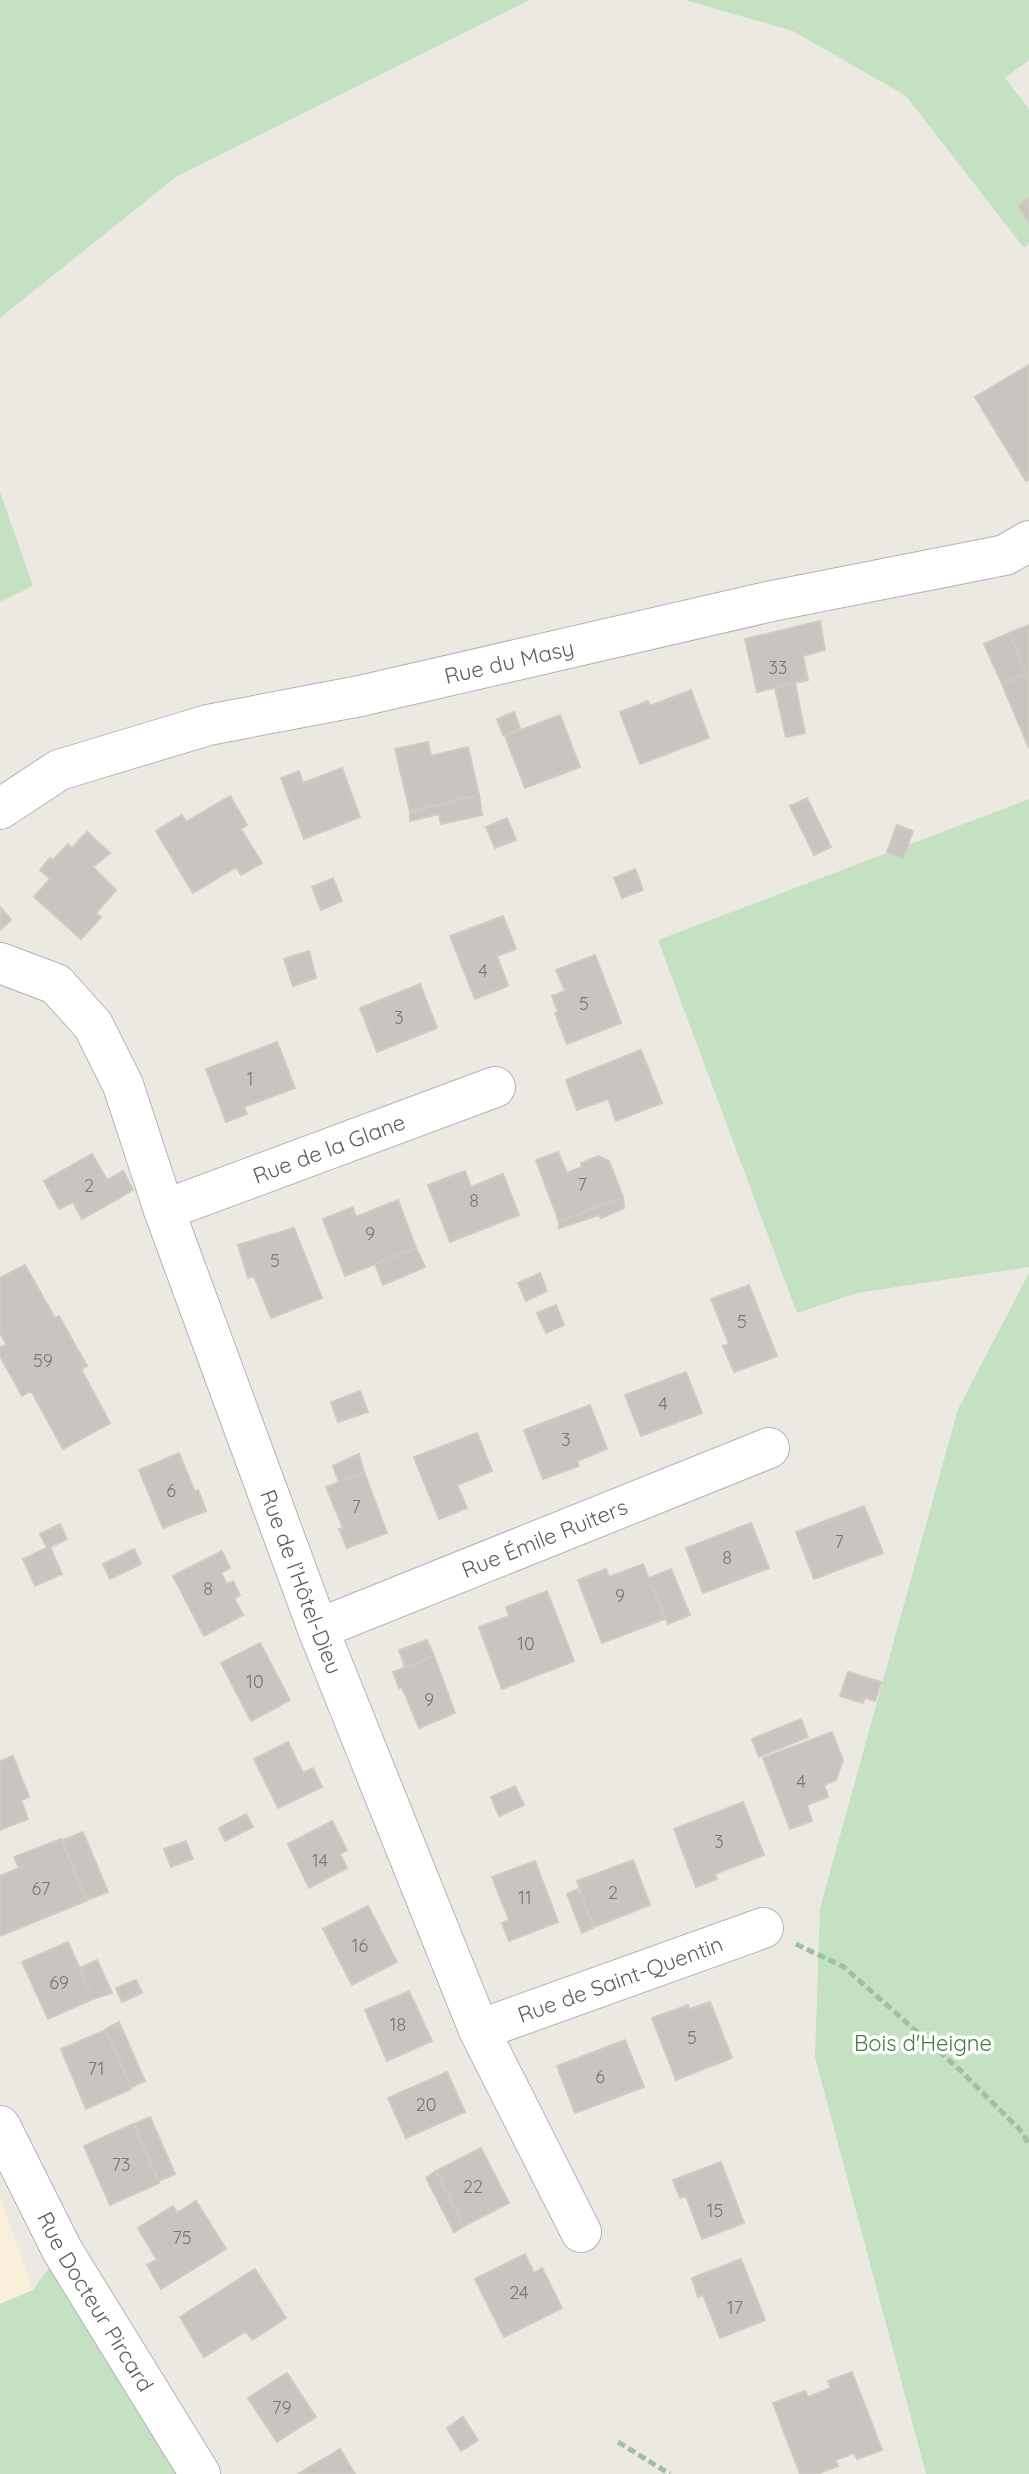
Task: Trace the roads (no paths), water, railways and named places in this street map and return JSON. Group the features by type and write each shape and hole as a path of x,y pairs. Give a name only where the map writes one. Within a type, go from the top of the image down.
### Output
{"street":[{"name":"Rue du Masy","path":"0,809 59,770 208,725 360,696 761,604 1005,555 1029,541"},
{"name":"Rue de l’Hôtel-Dieu","path":"0,963 56,984 93,1025 123,1085 164,1210 318,1629 479,2030 581,2232"},
{"name":"Rue de la Glane","path":"164,1210 495,1087"},
{"name":"Rue Émile Ruiters","path":"318,1629 769,1448"},
{"name":"Rue de Saint-Quentin","path":"479,2030 763,1928"},
{"name":"Rue Docteur Pircard","path":"0,2126 62,2250 200,2474"}],"park label":[{"name":"Bois d'Heigne","path":"923,2043"}]}
